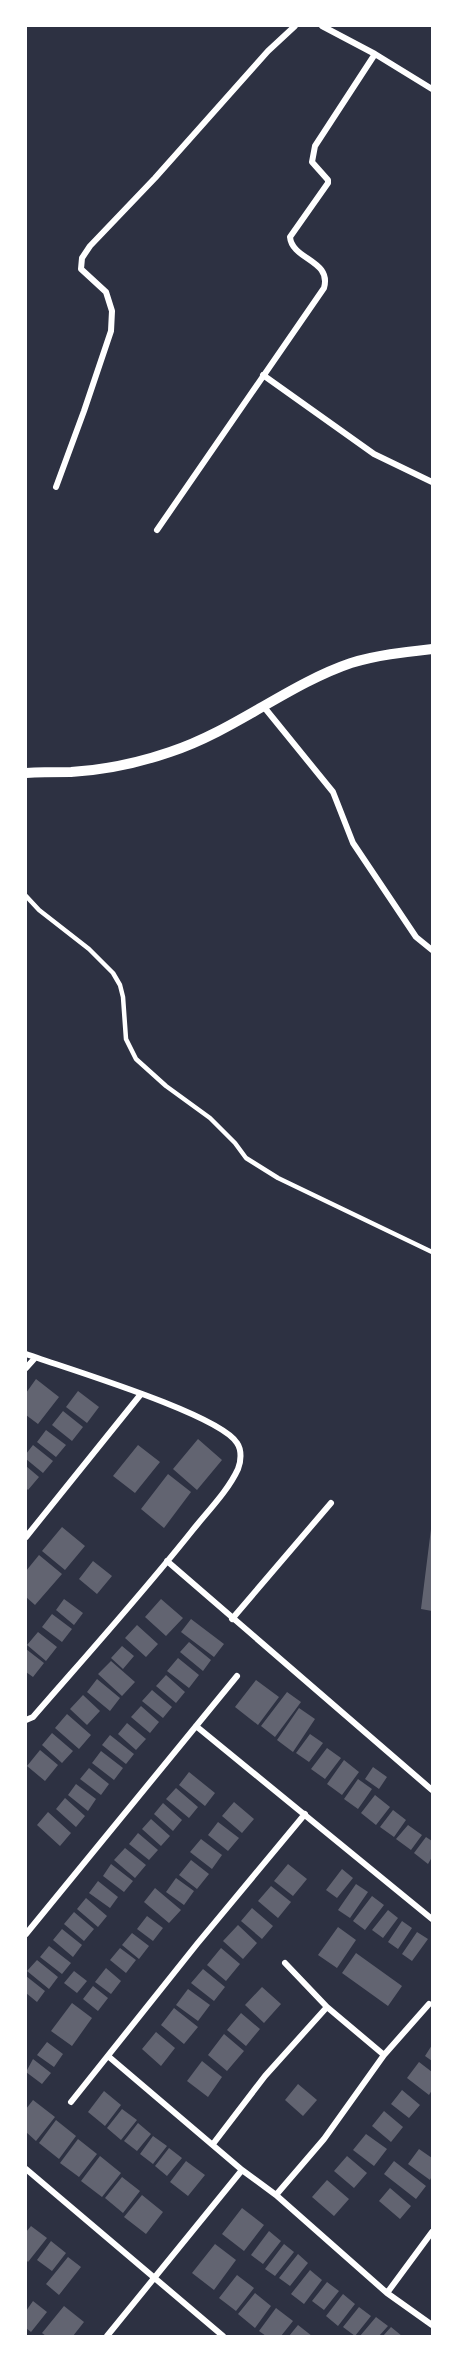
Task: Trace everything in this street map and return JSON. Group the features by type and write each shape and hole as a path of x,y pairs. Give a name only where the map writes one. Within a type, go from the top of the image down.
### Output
{"street":[{"path":"56,487 111,332 112,311 106,292 81,269 82,258 268,51 295,26"},
{"path":"322,26 375,54 432,89"},
{"path":"157,530 324,288 325,274 321,268 293,245 290,237 328,183 328,180 312,162 315,146 375,54"},
{"path":"262,375 374,454 432,482"},
{"path":"26,773 101,769 129,764 199,741 318,677 351,663 380,656 432,649"},
{"path":"264,707 333,792 353,843 416,938 432,951"},
{"path":"26,1354 141,1394 217,1426 236,1441 240,1448 238,1469 168,1561 33,1718 26,1720"},
{"path":"26,1368 34,1358"},
{"path":"26,1537 141,1394"},
{"path":"232,1619 332,1503"},
{"path":"168,1561 232,1619 432,1790"},
{"path":"26,1934 237,1676"},
{"path":"196,1726 432,1919"},
{"path":"71,2102 196,1944 305,1814"},
{"path":"285,1964 327,2007 384,2055"},
{"path":"276,2194 324,2139 384,2055 429,2004"},
{"path":"213,2144 265,2076 327,2007"},
{"path":"108,2056 242,2170 276,2194 387,2292 432,2325"},
{"path":"26,2169 156,2278 222,2337"},
{"path":"107,2337 242,2170"},
{"path":"387,2292 432,2232"}],"lane":[{"path":"26,896 39,910 89,949 113,973 120,985 123,997 126,1039 136,1059 166,1086 210,1118 235,1143 246,1158 278,1178 432,1252"}],"building":[{"path":"36,1379 59,1397 38,1424 26,1415 26,1393"},
{"path":"78,1391 99,1407 87,1423 66,1407"},
{"path":"63,1411 83,1427 72,1441 52,1425"},
{"path":"46,1430 66,1445 56,1457 37,1442"},
{"path":"198,1439 222,1460 197,1490 173,1469"},
{"path":"33,1445 53,1461 43,1473 26,1459 26,1454"},
{"path":"138,1445 160,1462 135,1493 113,1476"},
{"path":"26,1466 39,1477 28,1490 26,1488"},
{"path":"168,1474 191,1492 164,1528 141,1509"},
{"path":"62,1527 85,1546 65,1570 42,1551"},
{"path":"432,1529 432,1611 421,1609"},
{"path":"39,1555 62,1574 35,1605 26,1597 26,1571"},
{"path":"93,1561 112,1576 97,1594 79,1579"},
{"path":"64,1599 83,1613 74,1625 56,1610"},
{"path":"161,1599 183,1618 166,1636 145,1617"},
{"path":"52,1614 72,1629 62,1642 42,1627"},
{"path":"191,1619 224,1644 214,1657 181,1632"},
{"path":"137,1625 158,1644 146,1657 125,1638"},
{"path":"38,1632 57,1647 46,1661 27,1645"},
{"path":"189,1642 211,1660 203,1671 180,1652"},
{"path":"122,1646 134,1656 123,1669 111,1658"},
{"path":"26,1649 44,1663 33,1677 26,1672"},
{"path":"178,1658 199,1675 189,1688 167,1671"},
{"path":"111,1661 135,1682 122,1696 98,1674"},
{"path":"166,1675 185,1692 176,1703 156,1686"},
{"path":"97,1679 120,1698 110,1711 87,1692"},
{"path":"256,1680 279,1697 258,1725 235,1707"},
{"path":"152,1690 172,1707 163,1718 142,1701"},
{"path":"287,1692 301,1702 275,1737 261,1726"},
{"path":"83,1695 100,1711 87,1725 70,1709"},
{"path":"141,1706 159,1722 150,1733 131,1717"},
{"path":"299,1708 315,1719 293,1752 277,1740"},
{"path":"67,1714 91,1735 79,1749 55,1728"},
{"path":"127,1723 146,1739 136,1750 118,1734"},
{"path":"52,1733 73,1751 62,1763 42,1745"},
{"path":"310,1734 323,1743 309,1762 296,1753"},
{"path":"110,1735 134,1754 126,1764 102,1745"},
{"path":"327,1748 341,1758 325,1779 311,1769"},
{"path":"40,1750 58,1765 45,1781 27,1766"},
{"path":"101,1751 123,1768 114,1780 92,1763"},
{"path":"344,1760 359,1772 342,1795 327,1784"},
{"path":"373,1767 387,1777 379,1789 365,1779"},
{"path":"89,1768 109,1784 101,1795 80,1779"},
{"path":"189,1772 215,1793 205,1806 179,1785"},
{"path":"358,1779 372,1789 358,1809 344,1799"},
{"path":"76,1784 96,1799 88,1811 68,1795"},
{"path":"176,1788 198,1807 189,1818 166,1799"},
{"path":"375,1795 390,1807 376,1825 361,1813"},
{"path":"65,1798 85,1816 76,1827 56,1809"},
{"path":"234,1802 254,1819 242,1833 222,1816"},
{"path":"163,1803 182,1820 173,1831 154,1814"},
{"path":"393,1810 406,1820 394,1837 380,1827"},
{"path":"48,1812 71,1833 60,1846 37,1825"},
{"path":"151,1819 170,1836 161,1846 142,1829"},
{"path":"218,1822 239,1838 228,1851 208,1835"},
{"path":"408,1825 422,1835 411,1850 396,1839"},
{"path":"138,1833 158,1850 149,1860 129,1844"},
{"path":"426,1837 432,1841 432,1857 428,1864 414,1853"},
{"path":"201,1839 222,1855 212,1869 190,1852"},
{"path":"125,1848 146,1865 135,1878 114,1860"},
{"path":"191,1860 209,1874 197,1889 179,1875"},
{"path":"111,1864 133,1881 124,1892 103,1876"},
{"path":"288,1864 307,1879 293,1896 274,1881"},
{"path":"342,1869 353,1878 337,1898 326,1890"},
{"path":"176,1878 194,1891 184,1905 166,1892"},
{"path":"98,1881 118,1897 110,1908 89,1893"},
{"path":"356,1884 368,1892 350,1918 338,1910"},
{"path":"271,1886 291,1902 278,1918 258,1901"},
{"path":"155,1888 181,1910 169,1923 144,1902"},
{"path":"372,1896 384,1905 365,1930 353,1921"},
{"path":"86,1898 107,1916 98,1927 77,1909"},
{"path":"252,1908 273,1926 262,1939 241,1921"},
{"path":"388,1910 398,1918 383,1938 372,1930"},
{"path":"74,1912 94,1929 84,1941 64,1924"},
{"path":"147,1916 163,1928 153,1941 137,1929"},
{"path":"402,1921 412,1928 398,1949 388,1942"},
{"path":"238,1925 257,1943 243,1959 223,1941"},
{"path":"338,1927 356,1940 337,1968 318,1955"},
{"path":"62,1929 82,1945 73,1957 53,1940"},
{"path":"417,1932 428,1939 412,1961 402,1954"},
{"path":"132,1933 149,1946 139,1959 122,1945"},
{"path":"49,1946 71,1963 62,1974 40,1957"},
{"path":"120,1948 136,1960 126,1973 110,1960"},
{"path":"221,1948 240,1964 226,1981 207,1965"},
{"path":"356,1953 402,1986 388,2006 342,1973"},
{"path":"37,1960 58,1977 49,1989 27,1971"},
{"path":"106,1968 121,1981 111,1994 95,1982"},
{"path":"203,1969 225,1987 214,2001 191,1983"},
{"path":"74,1971 87,1981 77,1993 64,1983"},
{"path":"26,1976 45,1991 37,2002 26,1993"},
{"path":"93,1986 108,1998 98,2011 83,1999"},
{"path":"262,1987 281,2004 264,2023 245,2005"},
{"path":"188,1989 210,2005 198,2021 176,2005"},
{"path":"72,2003 92,2018 72,2046 51,2031"},
{"path":"174,2008 198,2027 184,2044 161,2025"},
{"path":"241,2013 260,2029 246,2046 227,2030"},
{"path":"156,2032 175,2048 161,2066 142,2049"},
{"path":"224,2034 244,2051 227,2071 208,2055"},
{"path":"47,2042 63,2054 54,2067 37,2055"},
{"path":"432,2045 432,2061 425,2056"},
{"path":"33,2059 51,2073 42,2084 26,2072"},
{"path":"202,2061 222,2077 208,2097 187,2081"},
{"path":"419,2062 432,2072 432,2090 429,2095 407,2078"},
{"path":"298,2084 317,2100 303,2116 285,2100"},
{"path":"402,2090 420,2105 409,2118 391,2104"},
{"path":"104,2091 121,2105 105,2126 88,2112"},
{"path":"33,2100 55,2117 36,2141 26,2132 26,2109"},
{"path":"122,2109 137,2120 121,2140 107,2128"},
{"path":"384,2111 403,2127 391,2142 372,2126"},
{"path":"56,2120 76,2136 59,2159 39,2143"},
{"path":"138,2123 151,2134 137,2151 124,2141"},
{"path":"366,2134 387,2149 374,2166 353,2150"},
{"path":"153,2136 167,2146 153,2164 140,2154"},
{"path":"78,2139 97,2154 79,2177 60,2163"},
{"path":"169,2148 182,2158 167,2176 155,2166"},
{"path":"419,2149 432,2158 430,2180 408,2164"},
{"path":"100,2156 121,2173 102,2197 81,2181"},
{"path":"347,2156 367,2173 354,2188 334,2171"},
{"path":"186,2161 205,2175 188,2196 170,2182"},
{"path":"394,2161 426,2186 416,2199 384,2174"},
{"path":"122,2177 140,2191 123,2213 105,2198"},
{"path":"327,2180 349,2199 334,2216 312,2197"},
{"path":"390,2188 411,2206 400,2219 379,2201"},
{"path":"142,2195 163,2212 146,2234 124,2217"},
{"path":"242,2208 264,2225 244,2251 222,2234"},
{"path":"31,2226 47,2238 28,2262 26,2260 26,2232"},
{"path":"269,2231 281,2241 263,2264 251,2255"},
{"path":"51,2241 66,2253 52,2271 37,2260"},
{"path":"215,2244 236,2260 214,2290 192,2273"},
{"path":"284,2244 294,2252 275,2276 265,2269"},
{"path":"298,2254 308,2263 290,2286 279,2278"},
{"path":"68,2257 81,2267 59,2295 46,2284"},
{"path":"310,2270 322,2280 304,2304 291,2294"},
{"path":"237,2275 254,2288 236,2311 219,2298"},
{"path":"327,2282 339,2291 324,2310 312,2301"},
{"path":"255,2293 271,2306 255,2328 238,2314"},
{"path":"343,2294 355,2304 338,2326 326,2316"},
{"path":"33,2301 47,2312 31,2332 26,2328 26,2311"},
{"path":"64,2306 84,2322 73,2336 46,2336 42,2333"},
{"path":"359,2307 371,2316 355,2336 343,2327"},
{"path":"276,2308 293,2321 281,2336 266,2336 259,2331"},
{"path":"376,2317 388,2326 379,2336 360,2336"},
{"path":"298,2325 312,2336 289,2336"},
{"path":"391,2327 402,2336 383,2336"}]}
